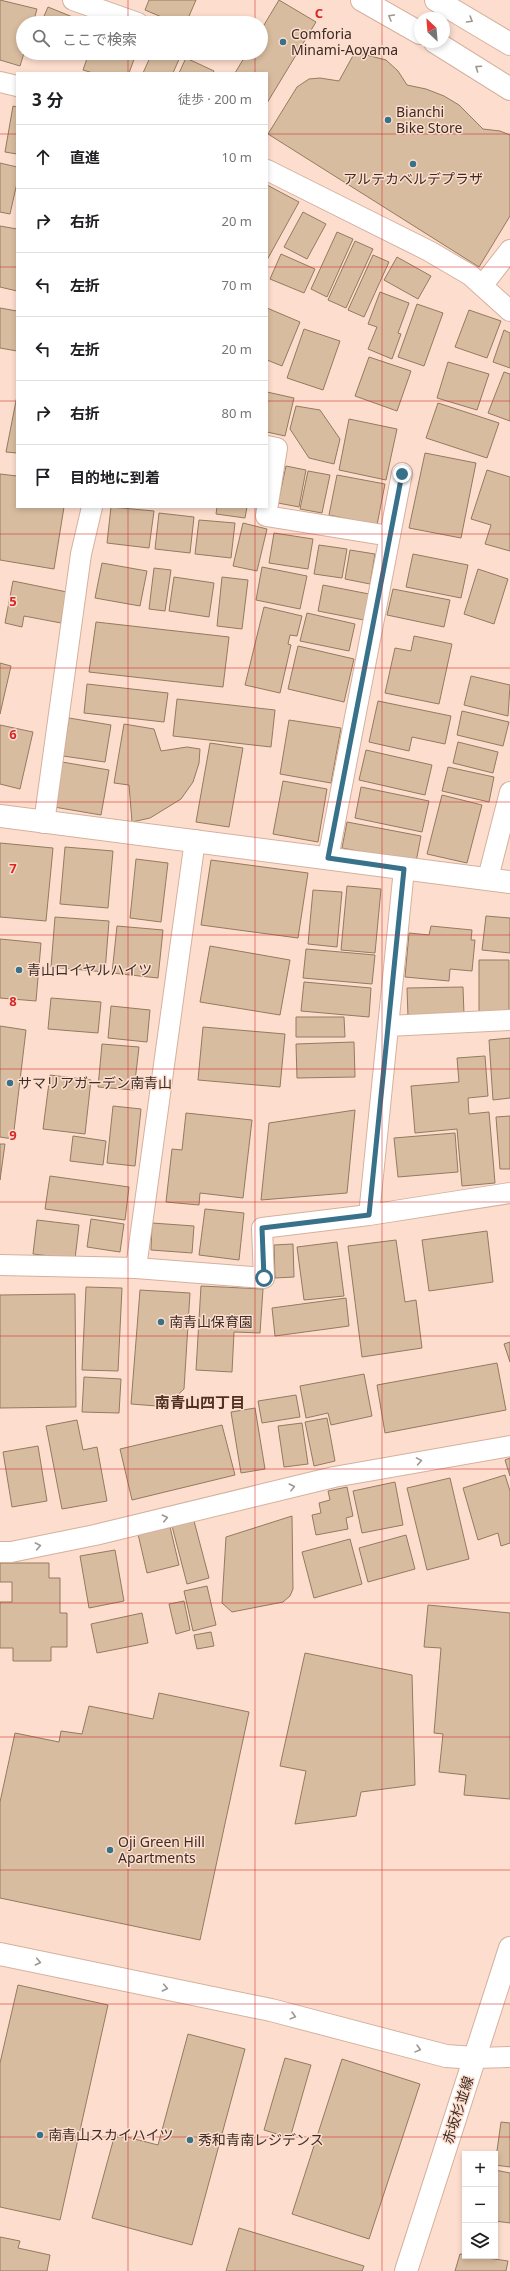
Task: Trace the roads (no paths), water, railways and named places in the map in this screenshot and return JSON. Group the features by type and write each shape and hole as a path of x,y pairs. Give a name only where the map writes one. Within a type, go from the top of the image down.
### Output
{"street":[{"path":"362,0 414,30"},
{"path":"436,0 510,44"},
{"path":"445,48 510,89"},
{"path":"0,816 44,823 195,840 510,882"},
{"name":"赤坂杉並線","path":"406,2271 510,1948"},
{"path":"0,1954 271,2010 446,2056 474,2058"}],"lane":[{"path":"73,0 118,16"},
{"path":"0,82 16,86"},
{"path":"268,170 429,251 470,275 510,311"},
{"path":"482,286 510,250"},
{"path":"268,446 277,448 268,504"},
{"path":"328,858 402,474"},
{"path":"44,823 80,562 92,508"},
{"path":"267,508 266,516 390,536"},
{"path":"488,878 510,792"},
{"path":"136,1268 195,840"},
{"path":"369,1215 404,869"},
{"path":"388,1026 510,1020"},
{"path":"0,1265 136,1268 264,1278 262,1228 369,1215 510,1193"},
{"path":"0,1552 11,1552 95,1535 334,1477 510,1446"},
{"path":"474,2058 510,2058"}],"place":[{"name":"Comforia Minami-Aoyama","path":"283,42"},
{"name":"Bianchi Bike Store","path":"388,120"},
{"name":"アルテカベルデプラザ","path":"413,164"},
{"name":"青山ロイヤルハイツ","path":"19,970"},
{"name":"サマリアガーデン南青山","path":"10,1083"},
{"name":"南青山保育園","path":"161,1322"},
{"name":"Oji Green Hill Apartments","path":"110,1850"},
{"name":"南青山スカイハイツ","path":"40,2135"},
{"name":"秀和青南レジデンス","path":"190,2140"}],"district":[{"name":"南青山四丁目","path":"200,1403"}]}
